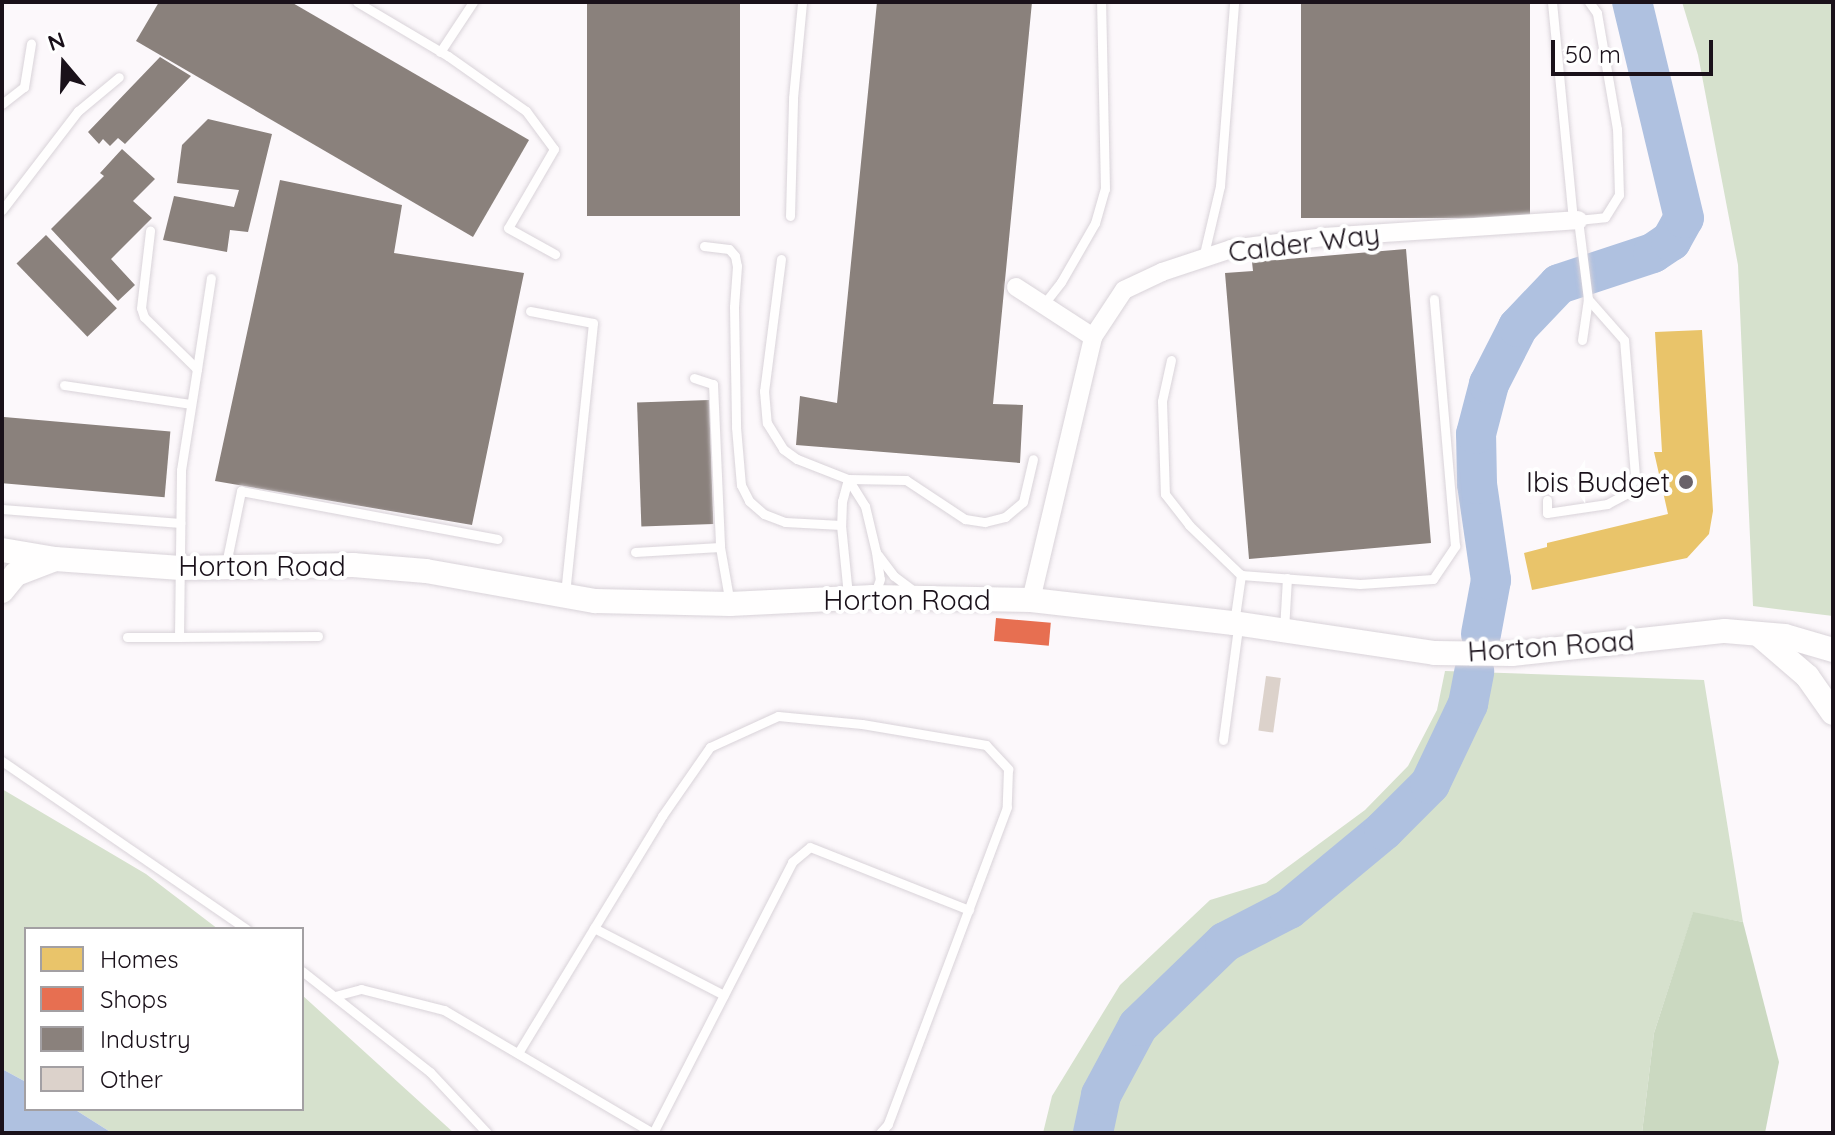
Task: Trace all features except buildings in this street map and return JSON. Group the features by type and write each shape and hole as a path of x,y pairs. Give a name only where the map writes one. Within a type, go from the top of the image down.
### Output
{"street":[{"name":"Calder Way","path":"1031,600 1093,337 1124,290 1231,249 1325,237 1576,220"},
{"path":"1016,287 1093,337"},
{"name":"Horton Road","path":"2,550 55,559 181,568 353,565 426,571 595,601 730,604 873,597 1031,600 1236,623 1435,653 1512,654 1725,631 1785,636 1833,650"},
{"name":"Horton Road","path":"2,591 16,574 55,559"},
{"path":"1758,634 1807,676 1833,713"}],"lane":[{"path":"357,2 440,52 526,111 554,149 508,228 555,254"},
{"path":"440,52 473,2"},
{"path":"790,216 793,98 802,2"},
{"path":"1043,305 1061,282 1095,223 1105,189 1101,2"},
{"path":"1203,258 1220,186 1234,2"},
{"path":"1552,2 1576,220 1588,299 1582,340"},
{"path":"1576,220 1605,217 1619,195 1617,129 1597,13 1589,2"},
{"path":"2,104 24,87 31,44"},
{"path":"2,210 78,111 119,77"},
{"path":"150,231 141,290 144,317 197,369"},
{"path":"704,246 729,249 737,266 735,367 741,485 749,501 764,514 785,522 841,525"},
{"path":"781,259 764,379 767,423 773,437 797,459 848,479 906,480 965,519 985,522 1005,517 1023,502 1033,459"},
{"path":"179,637 181,470 211,278"},
{"path":"1171,360 1162,401 1165,494 1189,525 1241,575 1360,584 1433,579 1455,546 1434,299"},
{"path":"1547,500 1547,513 1607,504 1628,493 1635,476 1624,340 1588,299"},
{"path":"530,311 593,323 565,596"},
{"path":"694,378 713,384 720,547 730,604"},
{"path":"64,385 191,404"},
{"path":"848,479 842,501 841,525 849,599"},
{"path":"848,479 865,506 876,552 880,579 873,597"},
{"path":"225,567 241,491 498,539"},
{"path":"2,509 180,523"},
{"path":"635,552 720,547"},
{"path":"876,552 894,576 922,597"},
{"path":"1223,740 1241,575"},
{"path":"1284,630 1287,578"},
{"path":"127,637 318,636"},
{"path":"518,1053 662,816 710,747 778,716 862,724 986,745 1008,769 1007,807 888,1124 880,1133"},
{"path":"2,761 243,927"},
{"path":"335,996 361,989 444,1010 653,1133 792,862 810,847 969,910"},
{"path":"594,928 724,995"},
{"path":"304,973 430,1072 487,1133"}],"green space":[{"path":"1682,2 1833,2 1833,616 1753,606 1738,265 1698,55"},
{"path":"1445,671 1704,680 1743,922 1693,913 1654,1033 1642,1133 1043,1133 1052,1096 1120,985 1210,900 1266,883 1365,810 1408,766 1437,710"},
{"path":"2,789 146,874 215,927 24,927 24,1081 2,1069"},
{"path":"1693,912 1743,922 1779,1062 1765,1133 1642,1133 1654,1033"},
{"path":"304,997 454,1133 112,1133 77,1111 304,1111"}],"water":[{"path":"2,1069 24,1081 24,1111 77,1111 112,1133 2,1133"}],"waterway":[{"path":"1481,634 1491,580 1477,484 1476,434 1489,384 1518,327 1559,284 1653,253 1671,241 1684,218 1632,2"},
{"path":"1093,1133 1101,1095 1138,1026 1225,942 1289,909 1384,830 1430,784 1468,704 1474,672"}],"place":[{"name":"Ibis Budget","path":"1686,482"}]}
